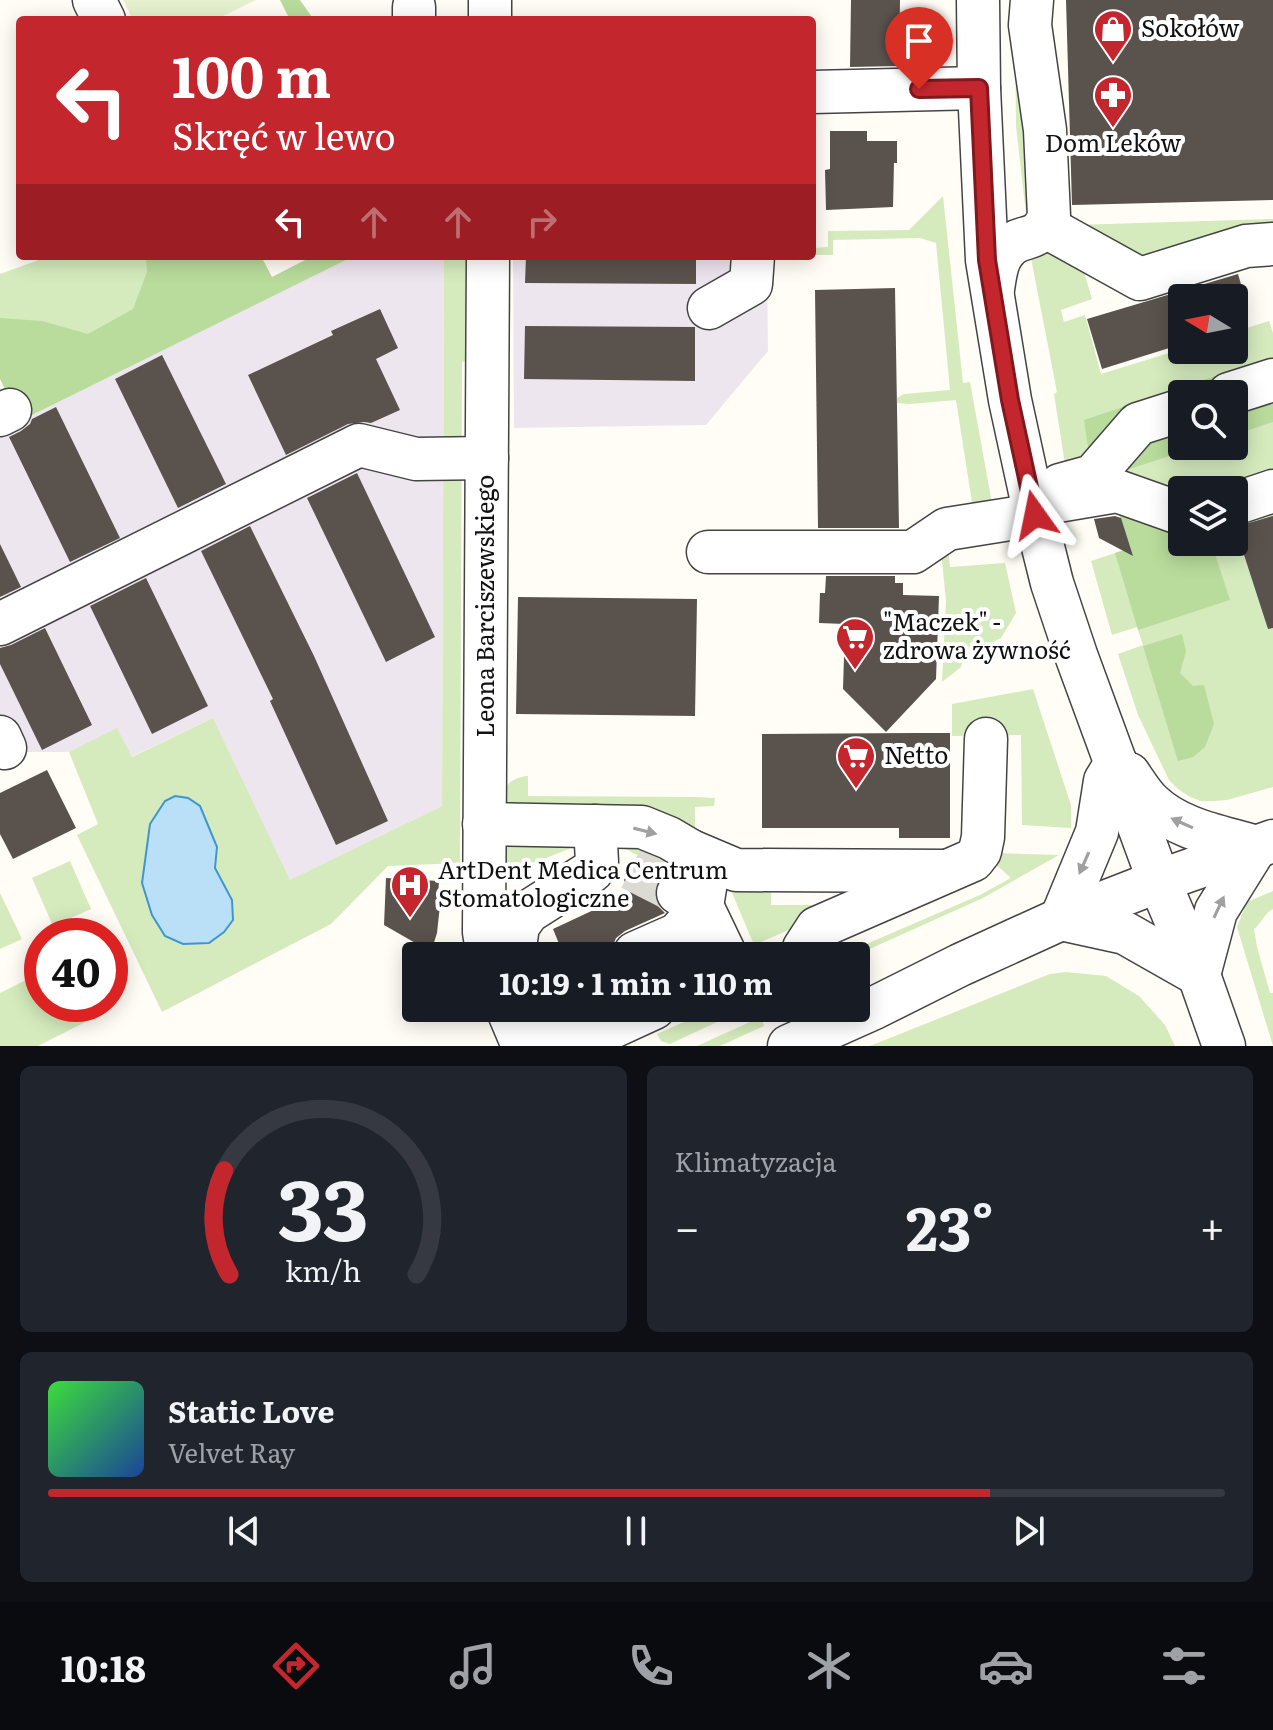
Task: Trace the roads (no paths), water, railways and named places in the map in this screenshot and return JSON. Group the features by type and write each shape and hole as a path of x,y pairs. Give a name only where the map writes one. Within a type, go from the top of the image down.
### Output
{"street":[{"path":"978,0 987,260 1010,400 1043,502 1052,583 1159,881 1199,975 1224,1046"},
{"path":"993,289 996,269 1004,251 1032,234 1049,216 1045,130 1030,25 1032,0"},
{"path":"816,92 979,88"},
{"path":"983,205 998,230 1032,234 1140,279 1246,246 1273,244"},
{"name":"Leona Barciszewskiego","path":"486,942 488,260"},
{"path":"709,308 751,284 753,260"},
{"path":"1248,388 1273,380"},
{"path":"1043,502 1093,476 1138,424 1168,414"},
{"path":"0,624 359,445 416,459 487,458"},
{"path":"708,552 913,552 947,529 1043,502 1117,491 1168,509"},
{"path":"1248,499 1273,491"},
{"path":"808,942 817,928 973,860 980,851 983,837 986,739"},
{"path":"1116,763 1127,772 1150,803 1170,819 1190,828 1264,844"},
{"path":"1061,919 1097,832 1105,781 1116,763"},
{"path":"484,824 642,827 736,870 947,871"},
{"path":"516,942 518,926 528,912 611,870 597,862 595,826"},
{"path":"870,1006 1061,919 1264,844"},
{"path":"1199,975 1216,911 1264,844"},
{"path":"663,942 678,934 690,899 707,876 691,851"},
{"path":"690,899 717,942"},
{"path":"534,908 531,934 534,942"},
{"path":"1061,919 1125,933 1199,975"},
{"path":"530,1022 562,1041 580,1042 615,1022"},
{"path":"789,1046 837,1022"}],"water":[{"path":"175,796 188,798 200,806 217,847 215,868 232,900 233,920 224,932 209,943 183,944 165,936 152,915 142,883 150,824 165,801"}],"tunnel":[{"path":"631,869 678,893"}],"place":[{"name":"Sokołów","path":"1113,63"},
{"name":"Dom Leków","path":"1113,129"},
{"name":"\"Maczek\" - zdrowa żywność","path":"855,671"},
{"name":"Netto","path":"856,790"},
{"name":"ArtDent Medica Centrum Stomatologiczne","path":"410,919"}]}
